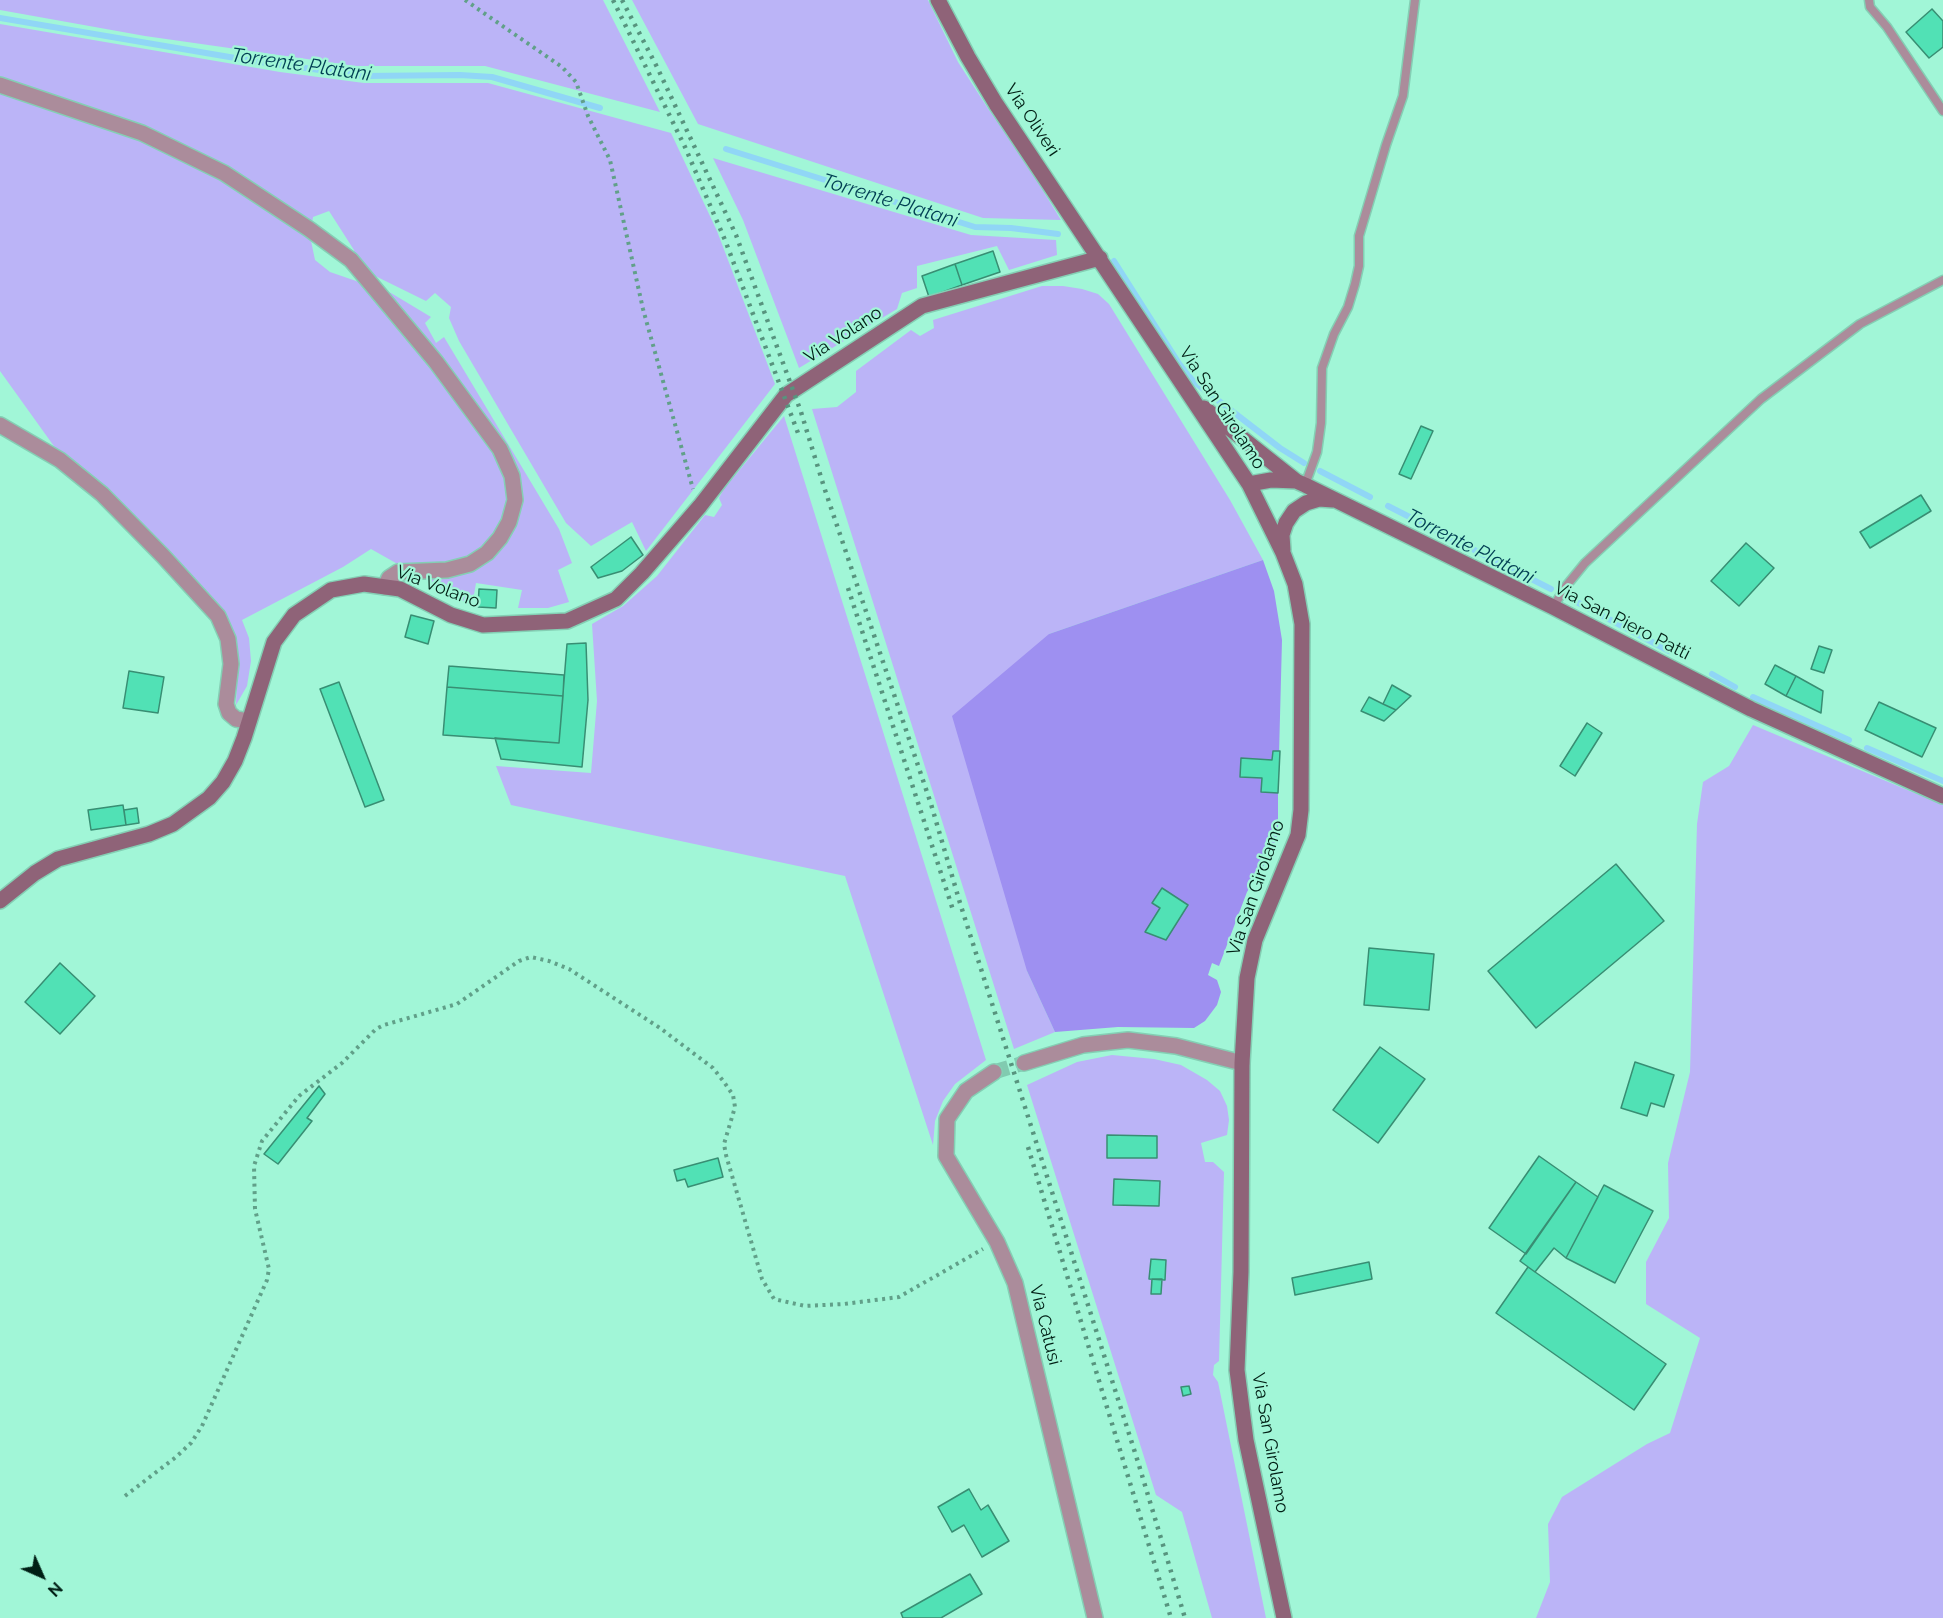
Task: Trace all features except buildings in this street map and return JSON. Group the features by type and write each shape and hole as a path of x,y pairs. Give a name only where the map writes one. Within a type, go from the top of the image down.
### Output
{"street":[{"name":"Via Oliveri","path":"938,0 996,104 1100,258"},
{"path":"0,85 142,133 224,173 309,229 351,260 436,362 500,449 512,476 515,500 509,522 500,538 487,553 470,564 447,570 398,572 389,578 385,587"},
{"name":"Via San Girolamo","path":"1100,258 1249,484 1283,553 1294,584 1302,624 1301,810 1298,834 1255,940 1246,978 1242,1063 1241,1272 1237,1370 1246,1440 1284,1618"},
{"name":"Via Volano","path":"0,901 35,873 58,859 149,834 173,824 209,798 223,782 235,761 274,642 294,615 331,590 364,584 400,589 451,615 483,625 567,621 616,598 642,573 700,506 786,395 922,306 1100,258"},
{"path":"1191,397 1301,483"},
{"path":"0,425 60,460 102,494 218,616 228,639 231,664 226,704 229,713 236,719 249,722"},
{"name":"Via San Piero Patti","path":"1249,484 1272,480 1301,483 1553,607 1751,709 1943,796"},
{"path":"1283,553 1282,535 1294,511 1306,503 1319,499 1336,500"},
{"path":"1024,1063 1083,1045 1128,1040 1176,1046 1242,1063"},
{"name":"Via Catusi","path":"994,1072 966,1091 947,1119 946,1156 997,1242 1015,1283 1095,1618"}],"lane":[{"path":"1301,483 1317,452 1322,423 1322,369 1355,284 1359,266 1359,236 1402,96 1415,0"},
{"path":"1869,0 1870,7 1887,27 1943,111"},
{"path":"1553,607 1585,563 1761,399 1860,324 1943,280"}],"path":[{"path":"465,0 562,67 576,82 588,116 610,160 643,309 688,475"},
{"path":"125,1496 176,1457 196,1434 267,1280 269,1269 255,1209 254,1167 262,1141 298,1096 342,1063 376,1029 457,1004 519,961 531,957 569,969 660,1028 713,1068 724,1082 733,1095 735,1107 724,1144 726,1155 762,1279 774,1299 805,1306 898,1297 997,1242"}],"shaded area":[{"path":"0,0 603,0 660,112 485,66 356,66 145,36 0,10"},
{"path":"632,0 928,0 958,62 1018,150 1061,220 983,218 698,124"},
{"path":"0,24 280,72 364,83 488,83 671,133 717,231 775,384 646,551 632,522 591,546 566,523 459,341 449,318 451,307 435,293 426,301 355,266 354,250 329,211 313,217 310,236 315,260 330,272 391,293 431,317 425,323 436,343 444,337 559,529 572,563 558,570 569,602 548,608 518,608 522,590 476,583 472,606 371,549 343,567 242,620 249,638 251,661 247,686 236,705 238,650 231,626 159,543 61,456 0,371"},
{"path":"713,158 971,235 1056,240 1057,255 1009,270 997,246 917,266 917,288 902,293 897,309 799,368 743,220"},
{"path":"1042,286 1082,289 1098,294 1109,304 1230,500 1263,560 1049,634 1027,971 1055,1032 1014,1049 812,409 837,407 856,392 856,371 911,330 920,336 934,328 933,320"},
{"path":"784,416 986,1060 955,1084 943,1101 935,1121 933,1145 845,876 511,805 496,766 591,773 597,701 592,624 623,606 657,576 705,515 714,517 722,505 719,498 723,490"},
{"path":"1263,560 1274,591 1282,640 1278,834 1269,857 1247,892 1219,966 1212,963 1208,975 1217,980 1221,992 1217,1005 1205,1021 1194,1028 1118,1027 1055,1032 1027,971 952,716 1049,634"},
{"path":"1753,725 1943,805 1943,1618 1536,1618 1550,1582 1548,1524 1562,1497 1647,1444 1670,1433 1700,1338 1646,1304 1646,1262 1669,1218 1668,1163 1690,1072 1697,824 1703,782 1729,766"},
{"path":"1112,1055 1154,1059 1181,1065 1207,1080 1220,1091 1227,1106 1229,1120 1227,1135 1201,1143 1205,1162 1213,1162 1224,1172 1219,1361 1214,1365 1213,1375 1218,1382 1266,1618 1212,1618 1182,1512 1156,1495 1027,1085 1077,1062"}],"waterway":[{"name":"Torrente Platani","path":"0,18 253,61 364,76 492,77 600,108"},
{"name":"Torrente Platani","path":"726,149 975,227 1011,228 1058,234"},
{"name":"Torrente Platani","path":"1114,261 1180,365 1193,381 1280,448 1304,463"},
{"name":"Torrente Platani","path":"1320,471 1370,497"},
{"name":"Torrente Platani","path":"1388,506 1551,589"},
{"name":"Torrente Platani","path":"1571,599 1669,651"},
{"name":"Torrente Platani","path":"1712,674 1735,687"},
{"name":"Torrente Platani","path":"1753,697 1849,740"},
{"name":"Torrente Platani","path":"1867,748 1943,781"}],"tunnel":[{"path":"994,1072 1024,1063"}],"railway":[{"path":"613,0 685,147 725,240 798,433"},
{"path":"622,0 657,67 736,235 801,412 931,804 960,903 1138,1462 1185,1618"},
{"path":"848,588 954,913"},
{"path":"1028,1147 1171,1618"}]}
